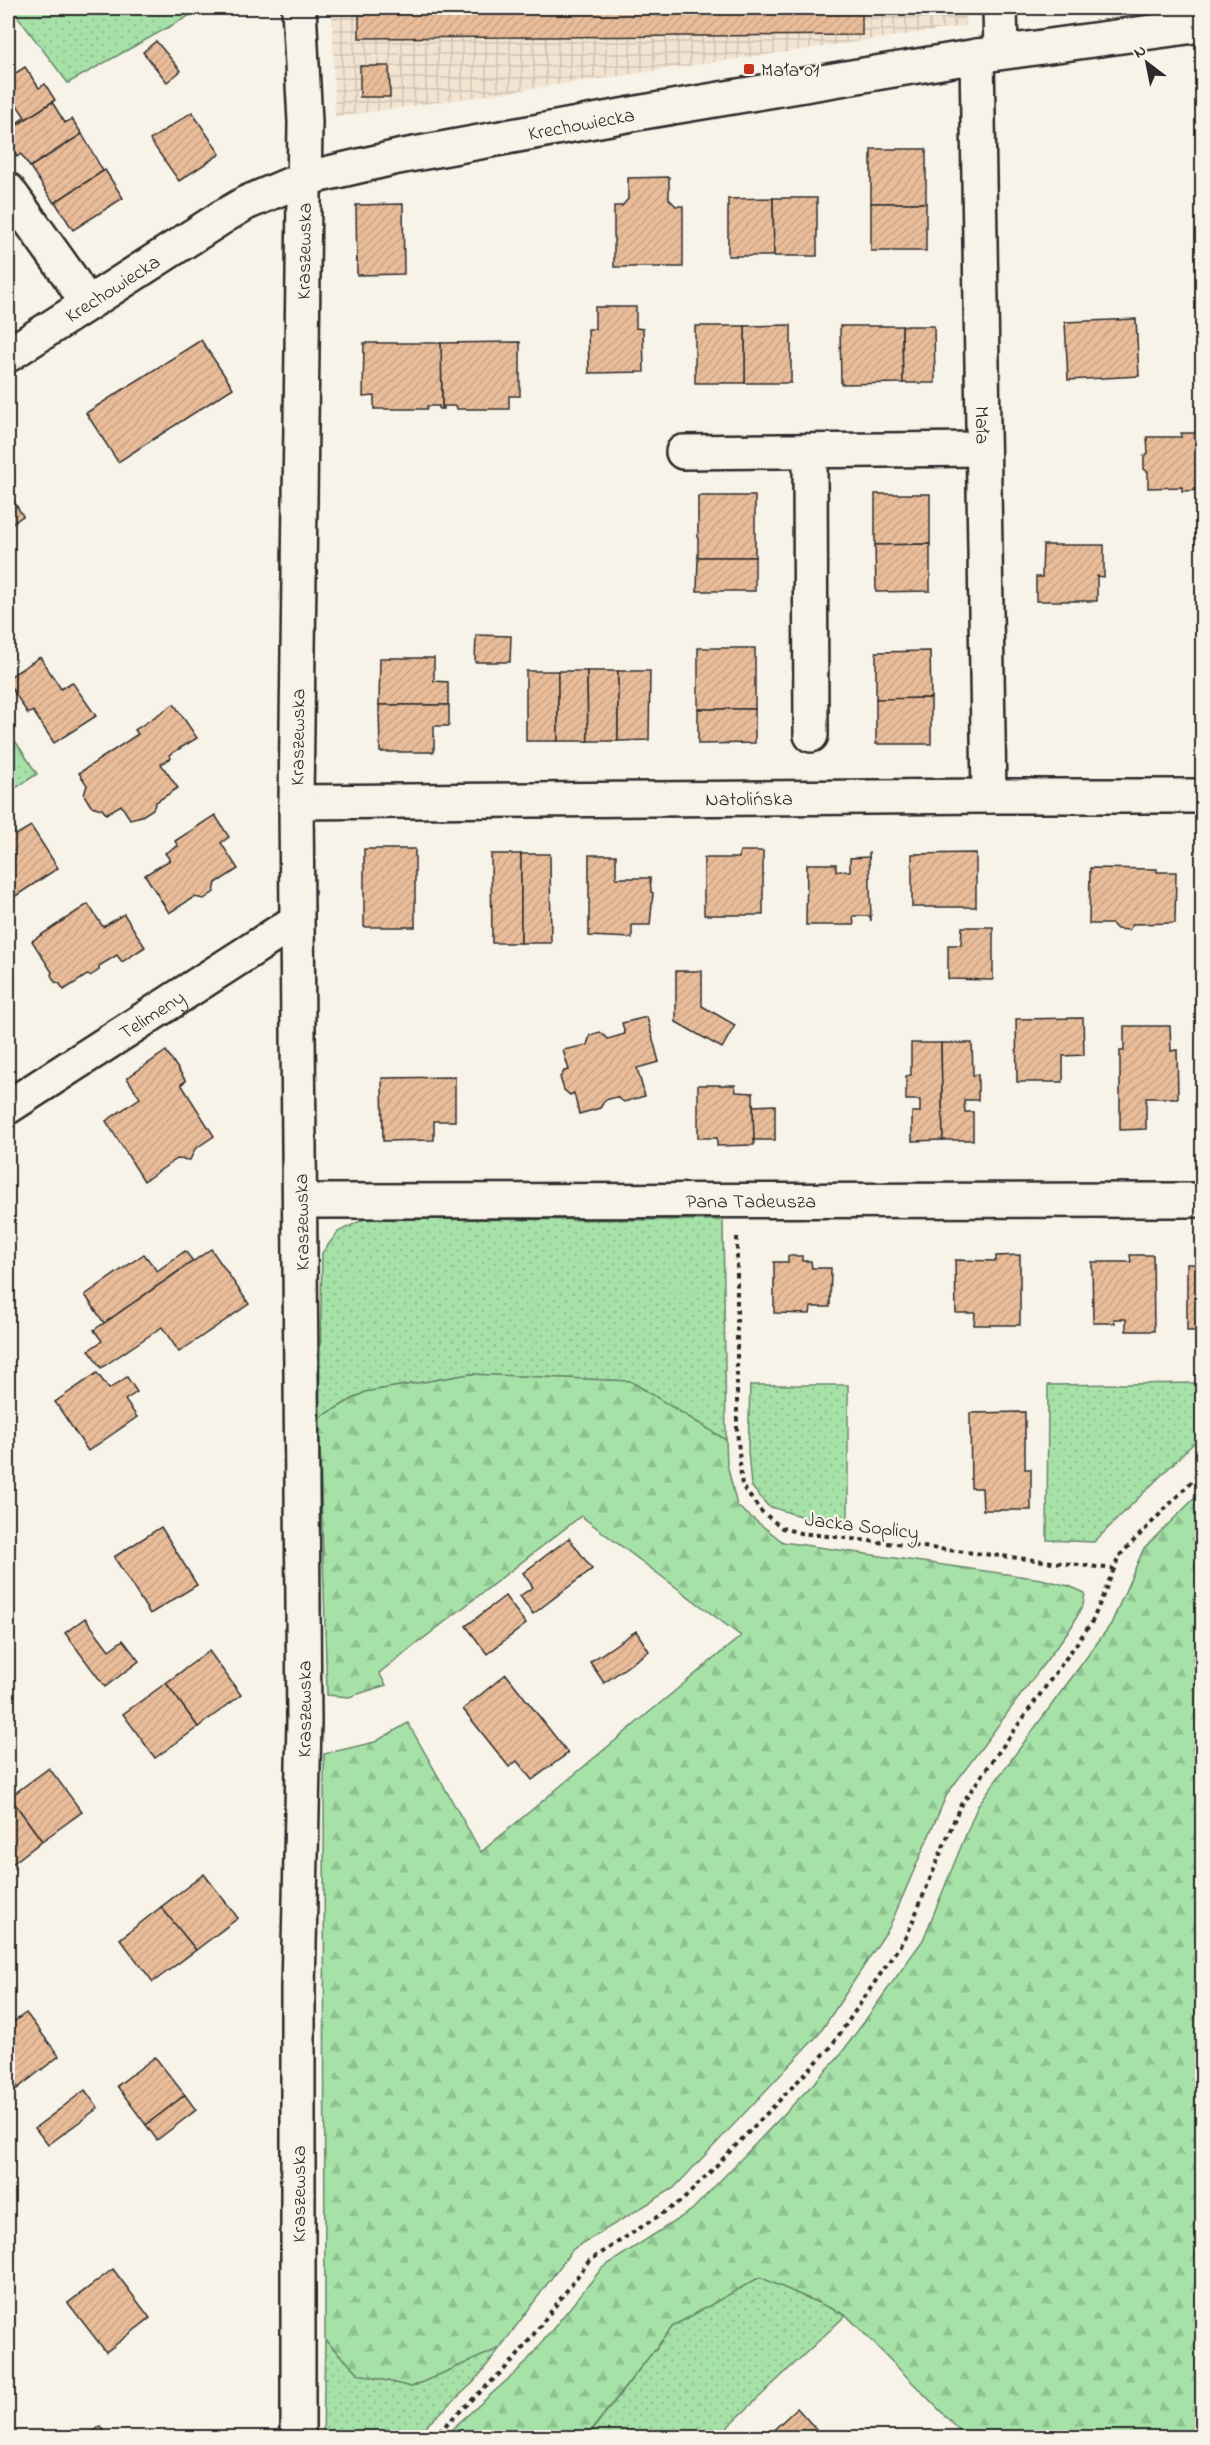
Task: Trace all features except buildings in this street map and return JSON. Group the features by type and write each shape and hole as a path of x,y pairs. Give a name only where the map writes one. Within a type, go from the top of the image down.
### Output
{"street":[{"name":"Kraszewska","path":"298,2438 298,1990 304,1722 296,802 305,122 299,8"},
{"name":"Mała","path":"989,796 983,449 989,54 1000,8"},
{"name":"Krechowiecka","path":"8,355 224,216 246,203 303,178 398,157 643,112 989,54 1203,25"},
{"path":"8,190 87,304"},
{"path":"682,452 983,449"},
{"path":"810,451 811,735"},
{"name":"Natolińska","path":"296,802 1203,796"},
{"name":"Telimeny","path":"8,1107 296,921"},
{"name":"Pana Tadeusza","path":"301,1201 1203,1200"}],"path":[{"name":"Jacka Soplicy","path":"738,1200 737,1430 739,1466 742,1486 761,1511 782,1528 800,1533 1114,1569"},
{"path":"432,2438 515,2359 590,2261 683,2200 830,2048 907,1935 960,1806 1092,1622 1119,1556 1203,1471"}],"shaded area":[{"path":"332,8 965,8 966,26 335,117"}],"green space":[{"path":"11,8 193,8 196,12 68,83"},
{"path":"8,730 37,774 8,793"},
{"path":"364,1219 723,1220 726,1440 630,1381 470,1374 365,1392 319,1418 322,1253 338,1232"},
{"path":"470,1374 630,1381 726,1440 727,1464 737,1506 783,1542 1041,1579 1069,1586 1085,1593 1083,1605 1072,1626 947,1794 889,1928 819,2034 674,2188 573,2249 500,2348 411,2387 360,2374 325,2340 324,1754 375,1742 408,1723 481,1852 741,1636 581,1516 379,1673 386,1685 349,1697 327,1695 319,1418 365,1392"},
{"path":"1202,1383 1202,1435 1094,1542 1047,1540 1048,1385"},
{"path":"750,1385 848,1385 848,1531 768,1506 751,1486 748,1451"},
{"path":"1202,1491 1202,2437 966,2437 846,2315 760,2277 673,2326 586,2437 443,2437 523,2366 602,2268 692,2210 838,2058 923,1940 978,1805 1111,1624 1144,1548"},
{"path":"760,2277 846,2315 717,2437 586,2438 673,2326"},
{"path":"325,2340 360,2374 411,2387 500,2348 474,2382 414,2437 323,2438"}],"place":[{"name":"Mała 01","path":"749,69"}]}
